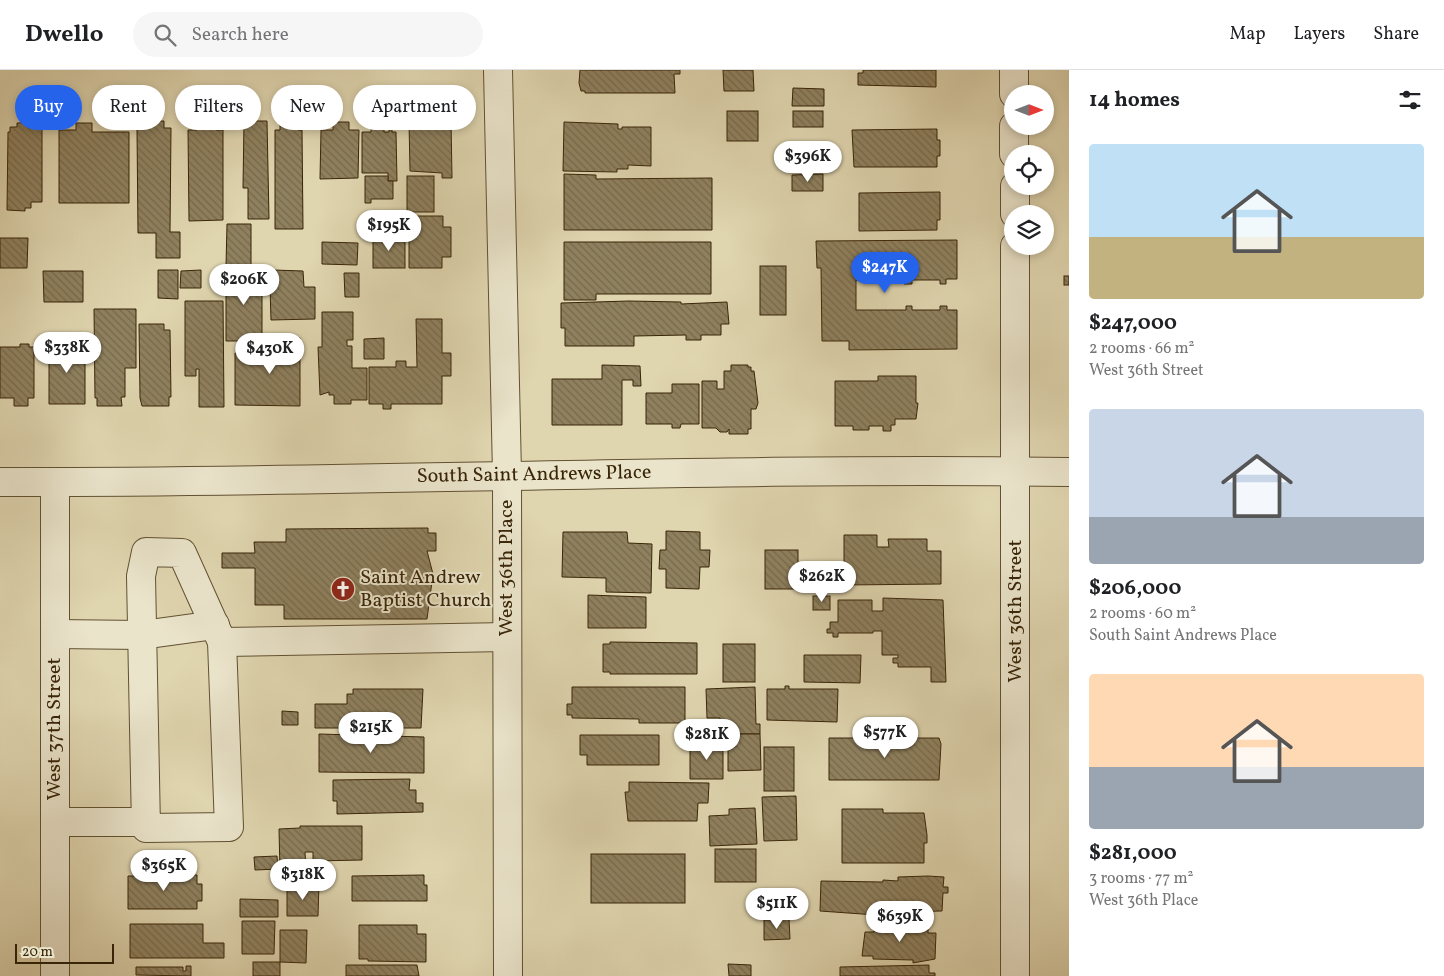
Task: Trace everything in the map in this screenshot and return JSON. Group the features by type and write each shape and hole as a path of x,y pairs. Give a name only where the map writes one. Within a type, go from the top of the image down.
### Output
{"street":[{"name":"West 36th Place","path":"498,70 507,474 508,976"},
{"path":"1014,70 1014,85"},
{"name":"West 36th Street","path":"1015,255 1015,976"},
{"name":"South Saint Andrews Place","path":"0,482 507,474 1069,472"},
{"name":"West 37th Street","path":"55,482 55,976"},
{"path":"146,552 182,553 218,634 229,827 146,828 141,576 146,552"},
{"path":"55,634 508,637"},
{"path":"55,822 146,822"}],"building":[{"path":"580,70 680,70 680,74 674,74 675,93 585,93 585,91 581,91 579,83"},
{"path":"723,70 753,70 754,91 724,91"},
{"path":"863,70 936,70 936,87 858,85 858,73 863,73"},
{"path":"793,88 824,89 824,106 792,106"},
{"path":"727,111 758,111 758,141 727,141"},
{"path":"793,111 823,111 823,127 793,127"},
{"path":"261,121 267,121 269,219 248,219 248,188 243,188 244,130 261,130"},
{"path":"343,122 349,122 349,130 359,130 358,178 320,179 321,130 343,130"},
{"path":"564,122 618,124 618,129 622,129 622,127 651,127 651,166 628,165 628,169 617,169 617,172 563,171"},
{"path":"82,123 92,123 92,132 129,132 129,203 59,203 59,130 82,130"},
{"path":"10,127 15,127 15,130 42,130 42,202 31,202 31,208 25,208 25,211 7,210 8,132 10,132"},
{"path":"165,128 171,128 170,232 180,232 180,258 156,258 156,233 138,233 137,130 165,130"},
{"path":"937,129 937,140 940,140 940,156 937,156 937,167 854,167 852,130"},
{"path":"188,130 223,130 223,220 189,221"},
{"path":"275,130 302,130 303,229 275,229"},
{"path":"371,130 389,132 389,130 392,130 392,132 396,132 397,181 388,181 388,173 362,173 362,132 371,132"},
{"path":"409,130 451,130 452,178 442,178 442,173 410,171"},
{"path":"564,174 596,175 596,179 712,178 712,230 564,230"},
{"path":"823,174 823,191 792,191 792,175"},
{"path":"365,176 388,176 388,181 393,181 393,199 371,199 371,203 365,203"},
{"path":"407,176 434,176 434,212 407,212"},
{"path":"940,192 940,220 937,220 937,230 859,231 859,193"},
{"path":"409,216 443,216 443,227 451,227 451,257 442,257 442,268 409,268"},
{"path":"227,224 251,224 251,268 226,267"},
{"path":"373,236 405,236 405,268 373,268"},
{"path":"0,238 28,238 27,268 0,268"},
{"path":"957,240 957,279 946,279 946,284 940,284 940,280 912,280 912,284 904,284 904,279 856,280 856,310 906,310 906,306 912,306 912,310 940,310 940,306 947,306 947,310 957,310 957,349 849,350 849,341 822,341 821,268 817,268 816,241"},
{"path":"322,242 358,243 357,265 322,264"},
{"path":"564,242 711,242 711,294 596,294 596,300 564,300"},
{"path":"760,266 786,266 786,315 760,315"},
{"path":"158,270 178,270 178,299 158,298"},
{"path":"201,270 201,288 180,288 181,271"},
{"path":"262,270 262,336 248,338 248,341 226,341 226,282 234,282 234,271"},
{"path":"273,270 303,271 304,287 315,287 315,319 271,320 270,287 273,287"},
{"path":"43,271 83,271 83,302 44,302"},
{"path":"344,273 359,273 359,297 345,297"},
{"path":"1064,276 1069,276 1069,285 1064,285"},
{"path":"185,301 223,301 224,407 199,407 199,369 196,369 196,376 185,376"},
{"path":"681,302 681,304 727,302 729,324 721,324 721,335 701,335 701,340 686,340 686,335 634,336 634,346 565,346 565,328 561,328 561,303"},
{"path":"94,309 136,309 136,368 125,368 125,397 121,397 122,406 97,406 97,398 95,398"},
{"path":"322,312 353,312 353,340 347,340 347,346 352,346 352,368 367,368 367,400 351,400 351,404 334,404 334,395 329,395 329,392 320,395 318,347 322,347"},
{"path":"416,319 442,319 442,353 451,353 451,376 442,376 442,404 391,404 391,409 383,409 383,404 369,404 369,367 396,367 396,361 406,361 406,367 417,367"},
{"path":"139,324 164,324 164,330 170,330 171,397 169,397 169,406 142,406 140,398"},
{"path":"274,338 300,338 300,406 235,405 235,353 269,353 269,350 262,350 262,340 274,340"},
{"path":"384,338 384,359 364,359 364,339"},
{"path":"74,339 83,339 85,346 85,404 49,404 49,346 74,346"},
{"path":"20,344 29,344 29,347 34,347 34,398 28,398 28,406 14,406 14,398 0,398 0,347 20,347"},
{"path":"602,365 640,366 641,386 633,386 633,380 622,380 622,425 552,425 552,379 602,379"},
{"path":"731,365 748,365 748,367 751,367 751,371 754,371 758,403 756,409 751,409 751,429 748,429 748,434 729,434 729,429 727,432 720,432 716,428 702,428 702,381 717,381 717,389 724,389 724,371 731,371"},
{"path":"878,376 916,376 916,403 918,403 916,419 895,419 895,425 891,425 891,431 883,431 883,426 869,426 869,430 853,430 853,426 835,426 835,381 878,381"},
{"path":"672,384 699,384 699,424 681,424 680,428 672,428 672,424 646,424 646,393 672,393"},
{"name":"Saint Andrew Baptist Church","path":"428,528 428,533 436,533 436,551 427,551 433,574 427,619 284,619 284,605 255,605 255,568 222,568 222,553 255,553 254,542 286,542 286,529"},
{"path":"666,531 700,532 700,550 710,550 709,567 700,567 699,589 666,588 666,569 659,569 660,550 666,550"},
{"path":"563,532 627,532 628,543 652,544 651,593 606,592 606,578 562,577"},
{"path":"844,535 877,535 877,547 889,547 888,539 927,539 927,551 941,551 941,584 844,585"},
{"path":"765,550 798,550 798,589 765,589"},
{"path":"588,595 646,597 646,628 588,628"},
{"path":"813,596 830,596 830,610 813,610"},
{"path":"883,598 943,600 946,682 931,682 931,667 898,667 898,663 893,663 893,658 898,658 898,655 882,655 882,631 873,631 873,633 838,633 838,637 833,637 833,633 827,633 827,629 830,629 830,622 838,622 838,600 872,600 872,611 883,611"},
{"path":"610,642 697,643 697,674 610,674 610,672 603,672 603,644 610,644"},
{"path":"723,644 755,644 755,682 723,682"},
{"path":"804,655 861,655 860,683 804,682"},
{"path":"785,686 789,686 789,689 838,689 837,722 767,720 767,689 785,689"},
{"path":"572,687 685,687 685,723 639,723 639,719 572,718 572,715 567,715 567,704 572,704"},
{"path":"755,687 756,724 760,724 760,734 734,734 734,727 726,727 726,722 720,722 720,718 707,718 706,689"},
{"path":"353,689 423,689 421,728 315,728 315,704 347,704 347,694 353,694"},
{"path":"282,711 298,712 298,725 282,725"},
{"path":"319,734 424,737 424,773 319,772"},
{"path":"734,734 760,734 761,770 728,771 728,747 735,747"},
{"path":"580,735 659,735 659,765 587,765 587,755 580,755"},
{"path":"829,738 939,738 941,744 939,780 829,780"},
{"path":"723,742 723,779 690,779 690,743"},
{"path":"764,747 794,747 794,791 764,791"},
{"path":"410,779 409,790 416,790 416,803 423,803 423,812 337,814 337,801 333,801 333,780"},
{"path":"629,782 709,783 708,803 698,803 697,821 628,821 625,792 629,792"},
{"path":"796,796 797,840 764,841 762,797"},
{"path":"755,808 757,844 710,846 709,816 729,815 729,809"},
{"path":"842,809 883,809 883,813 924,813 927,843 924,843 924,863 842,863"},
{"path":"300,826 362,826 362,860 313,861 313,852 305,852 306,870 280,871 279,829 300,828"},
{"path":"715,849 756,849 756,882 715,882"},
{"path":"591,854 685,854 685,903 591,903"},
{"path":"277,856 278,869 255,870 254,857"},
{"path":"153,873 157,873 157,875 197,875 197,884 202,884 202,901 197,901 197,909 128,909 128,876 153,876"},
{"path":"424,875 424,885 427,885 427,901 352,901 352,876"},
{"path":"898,877 944,877 943,887 948,887 948,893 943,893 942,911 890,912 890,916 820,911 821,881 883,882 883,880 898,881"},
{"path":"314,883 319,883 318,916 287,916 287,886 314,886"},
{"path":"240,899 278,900 278,917 240,917"},
{"path":"789,919 790,939 764,940 764,920"},
{"path":"242,921 275,921 274,954 242,954"},
{"path":"130,924 203,924 203,943 224,943 224,958 130,958"},
{"path":"359,925 417,925 417,934 426,934 426,962 368,961 368,959 359,959"},
{"path":"874,925 928,926 928,933 936,933 935,959 913,963 913,960 873,959 873,956 862,956 865,932 874,932"},
{"path":"280,930 307,930 306,963 280,962"},
{"path":"253,962 280,962 280,976 253,976"},
{"path":"728,964 751,965 751,976 729,976"},
{"path":"346,965 417,965 419,976 346,976"},
{"path":"929,965 929,973 935,973 935,976 840,976 840,967"},
{"path":"186,966 191,966 191,976 136,975 136,967 183,967 183,971 186,971"}],"place":[{"name":"Saint Andrew Baptist Church","path":"343,589"}]}
